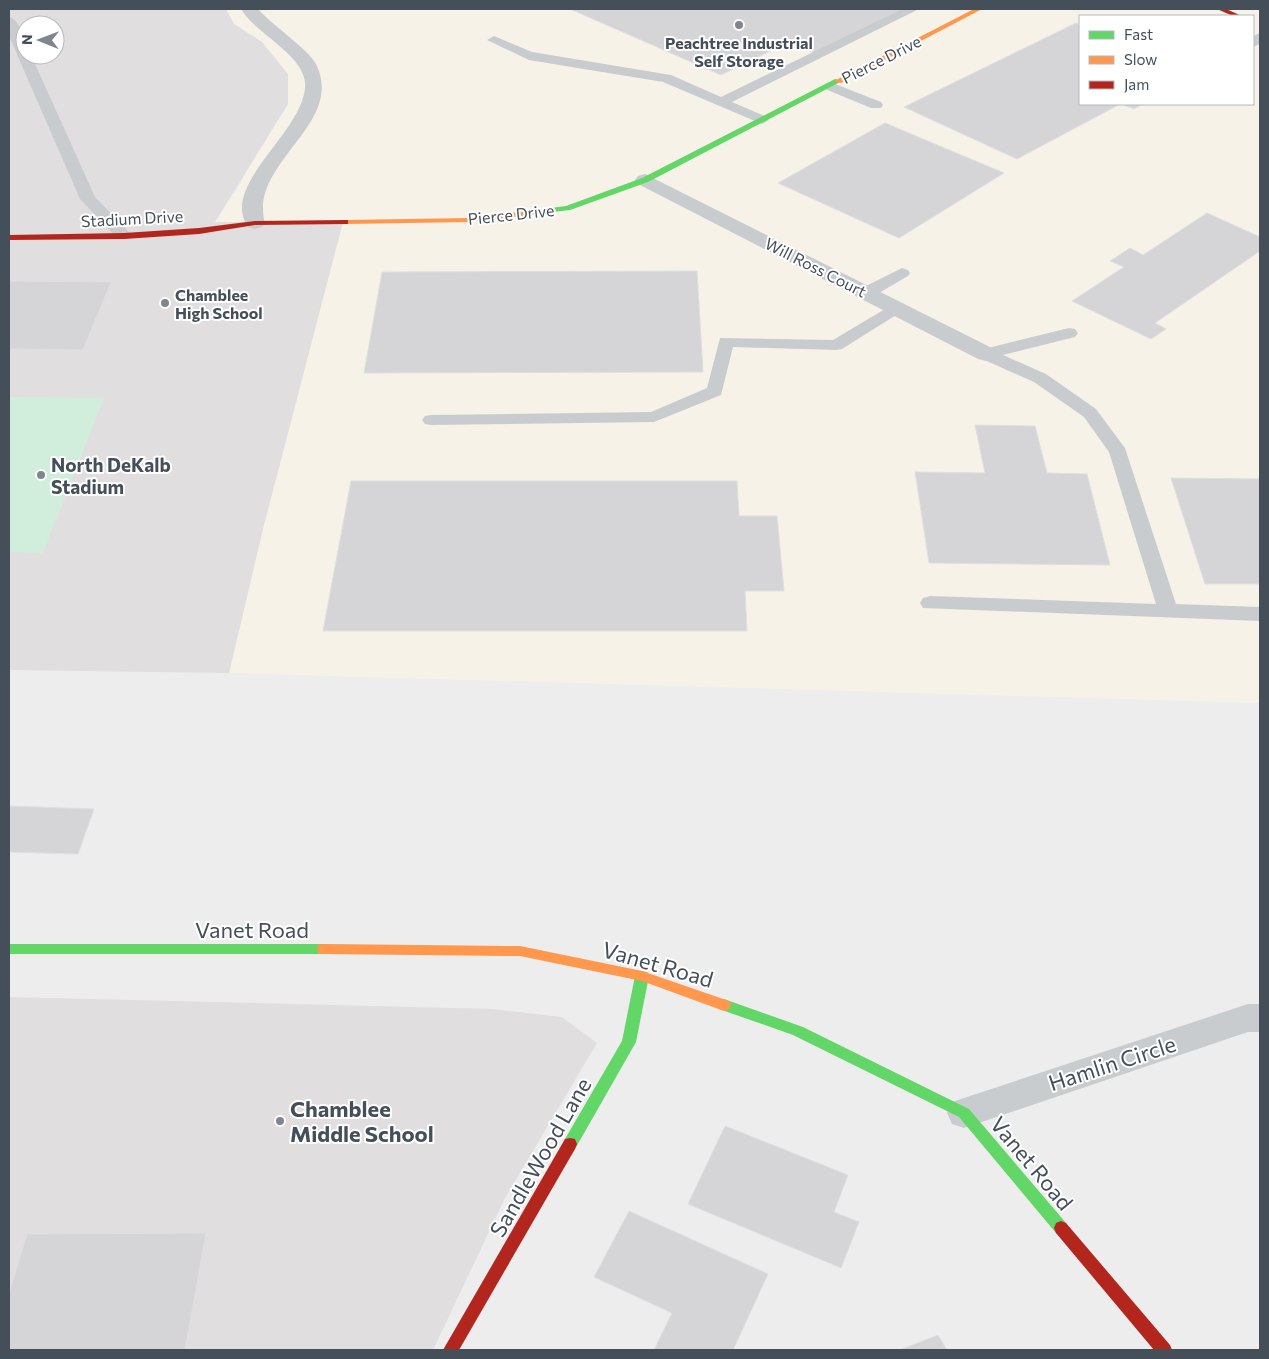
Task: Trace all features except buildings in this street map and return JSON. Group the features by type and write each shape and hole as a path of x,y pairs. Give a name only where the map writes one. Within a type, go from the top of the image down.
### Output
{"main road":[{"name":"Pierce Drive","path":"255,223 416,222 514,215 567,208 646,180 980,9"},
{"path":"1220,9 1236,15"},
{"name":"Stadium Drive","path":"9,238 124,236 199,231 255,223"},
{"name":"Vanet Road","path":"9,949 318,948 520,951 642,976 798,1031 964,1113 1164,1350"},
{"name":"SandleWood Lane","path":"451,1350 629,1042 642,976"}],"street":[{"path":"249,9 260,23 307,63 315,83 312,103 301,123 262,174 252,208 255,223"},
{"name":"Will Ross Court","path":"646,180 986,354"},
{"name":"Hamlin Circle","path":"964,1113 1248,1018 1260,1018"}],"lane":[{"path":"721,102 912,9"},
{"path":"9,21 88,199 124,236"},
{"path":"494,40 529,56 666,78 762,120"},
{"path":"830,86 876,105"},
{"path":"866,293 902,273"},
{"path":"430,420 654,418 715,391 726,342 836,345 896,308"},
{"path":"986,354 1068,333"},
{"path":"986,354 1040,378 1090,413 1118,452 1168,611"},
{"path":"930,603 1260,614"}],"shaded area":[{"name":"Chamblee High School","path":"9,9 226,9 234,24 262,42 288,74 288,104 215,222 343,222 263,529 229,673 9,670"},
{"path":"226,9 1260,9 1260,703 229,673 263,529 255,223 215,222 236,191 267,135 262,42 234,24"},
{"name":"Chamblee Middle School","path":"9,997 493,1009 562,1017 597,1043 505,1198 433,1350 9,1350"}],"green space":[{"name":"North DeKalb Stadium","path":"9,397 104,398 43,553 9,552"}],"traffic: fast":[{"path":"535,212 567,208 645,180 838,81"},
{"path":"9,949 323,949"},
{"path":"570,1144 629,1042 642,976"},
{"path":"724,1005 798,1031 964,1113 1061,1228"}],"traffic: slow":[{"path":"838,81 979,9"},
{"path":"345,222 470,220 535,212"},
{"path":"323,949 520,951 642,976 724,1005"}],"traffic: jam":[{"path":"1220,9 1236,15"},
{"path":"9,238 124,236 199,231 255,223 345,222"},
{"path":"451,1350 570,1144"},
{"path":"1061,1228 1164,1350"}],"place":[{"name":"Peachtree Industrial Self Storage","path":"739,25"},
{"name":"Chamblee High School","path":"165,303"},
{"name":"North DeKalb Stadium","path":"41,475"},
{"name":"Chamblee Middle School","path":"280,1121"}]}
